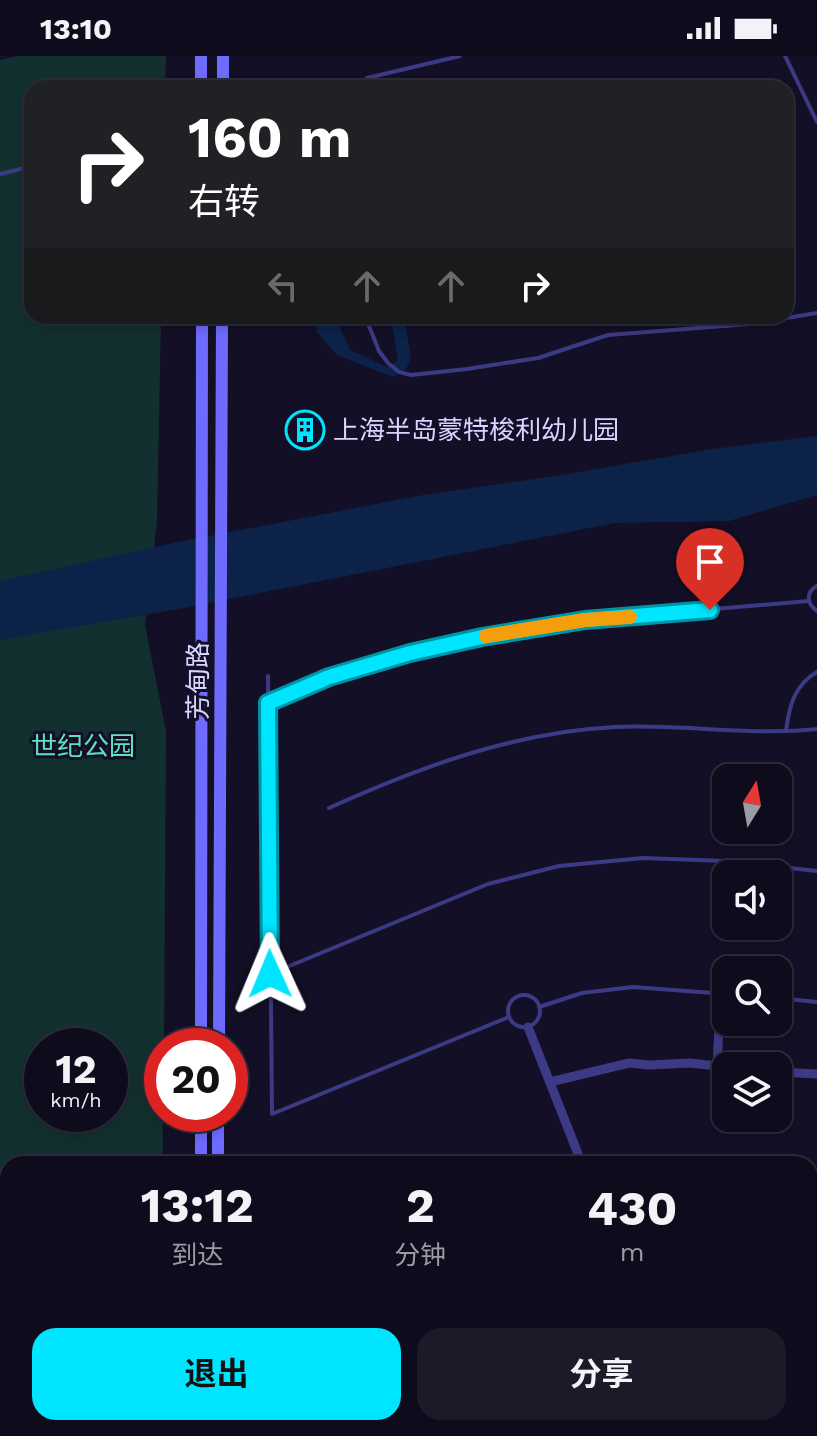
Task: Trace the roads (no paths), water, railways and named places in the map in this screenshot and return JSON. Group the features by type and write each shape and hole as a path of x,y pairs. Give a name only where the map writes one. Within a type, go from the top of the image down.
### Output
{"main road":[{"path":"201,56 201,80"},
{"path":"223,56 223,80"},
{"name":"芳甸路","path":"201,1028 202,324"},
{"name":"芳甸路","path":"219,1028 222,324"},
{"path":"201,1132 201,1156"},
{"path":"218,1132 218,1156"}],"street":[{"path":"528,1027 579,1156"},
{"path":"550,1082 629,1063 712,1065"},
{"path":"792,1073 817,1074"}],"lane":[{"path":"365,80 460,56"},
{"path":"785,56 817,122"},
{"path":"0,174 24,168"},
{"path":"794,316 817,313"},
{"path":"368,324 379,351 388,363 399,372 411,375 538,358 608,335 744,324"},
{"path":"817,586 811,589 809,601 817,611"},
{"path":"268,703 329,677 410,653 482,637 585,620 809,601"},
{"path":"786,731 789,707 801,685 817,672"},
{"path":"268,676 272,1114 509,1017"},
{"path":"329,808 425,767 492,745 552,734 616,727 817,729"},
{"path":"270,974 488,884 559,866 643,858 725,861 817,871"},
{"path":"539,1007 582,993 633,987 712,993"},
{"path":"519,995 532,997 539,1007 538,1019 528,1027 516,1025 509,1017 510,1003 519,995"},
{"path":"792,999 817,1002"}],"water":[{"path":"317,324 339,324 350,350 387,367 398,360 392,324 405,324 411,358 406,369 393,377 337,355 317,332"},
{"path":"817,436 817,495 729,521 615,523 179,609 0,640 0,581 178,542 423,495 712,449"}],"place":[{"name":"上海半岛蒙特梭利幼儿园","path":"305,430"}],"park label":[{"name":"世纪公园","path":"83,746"}]}
